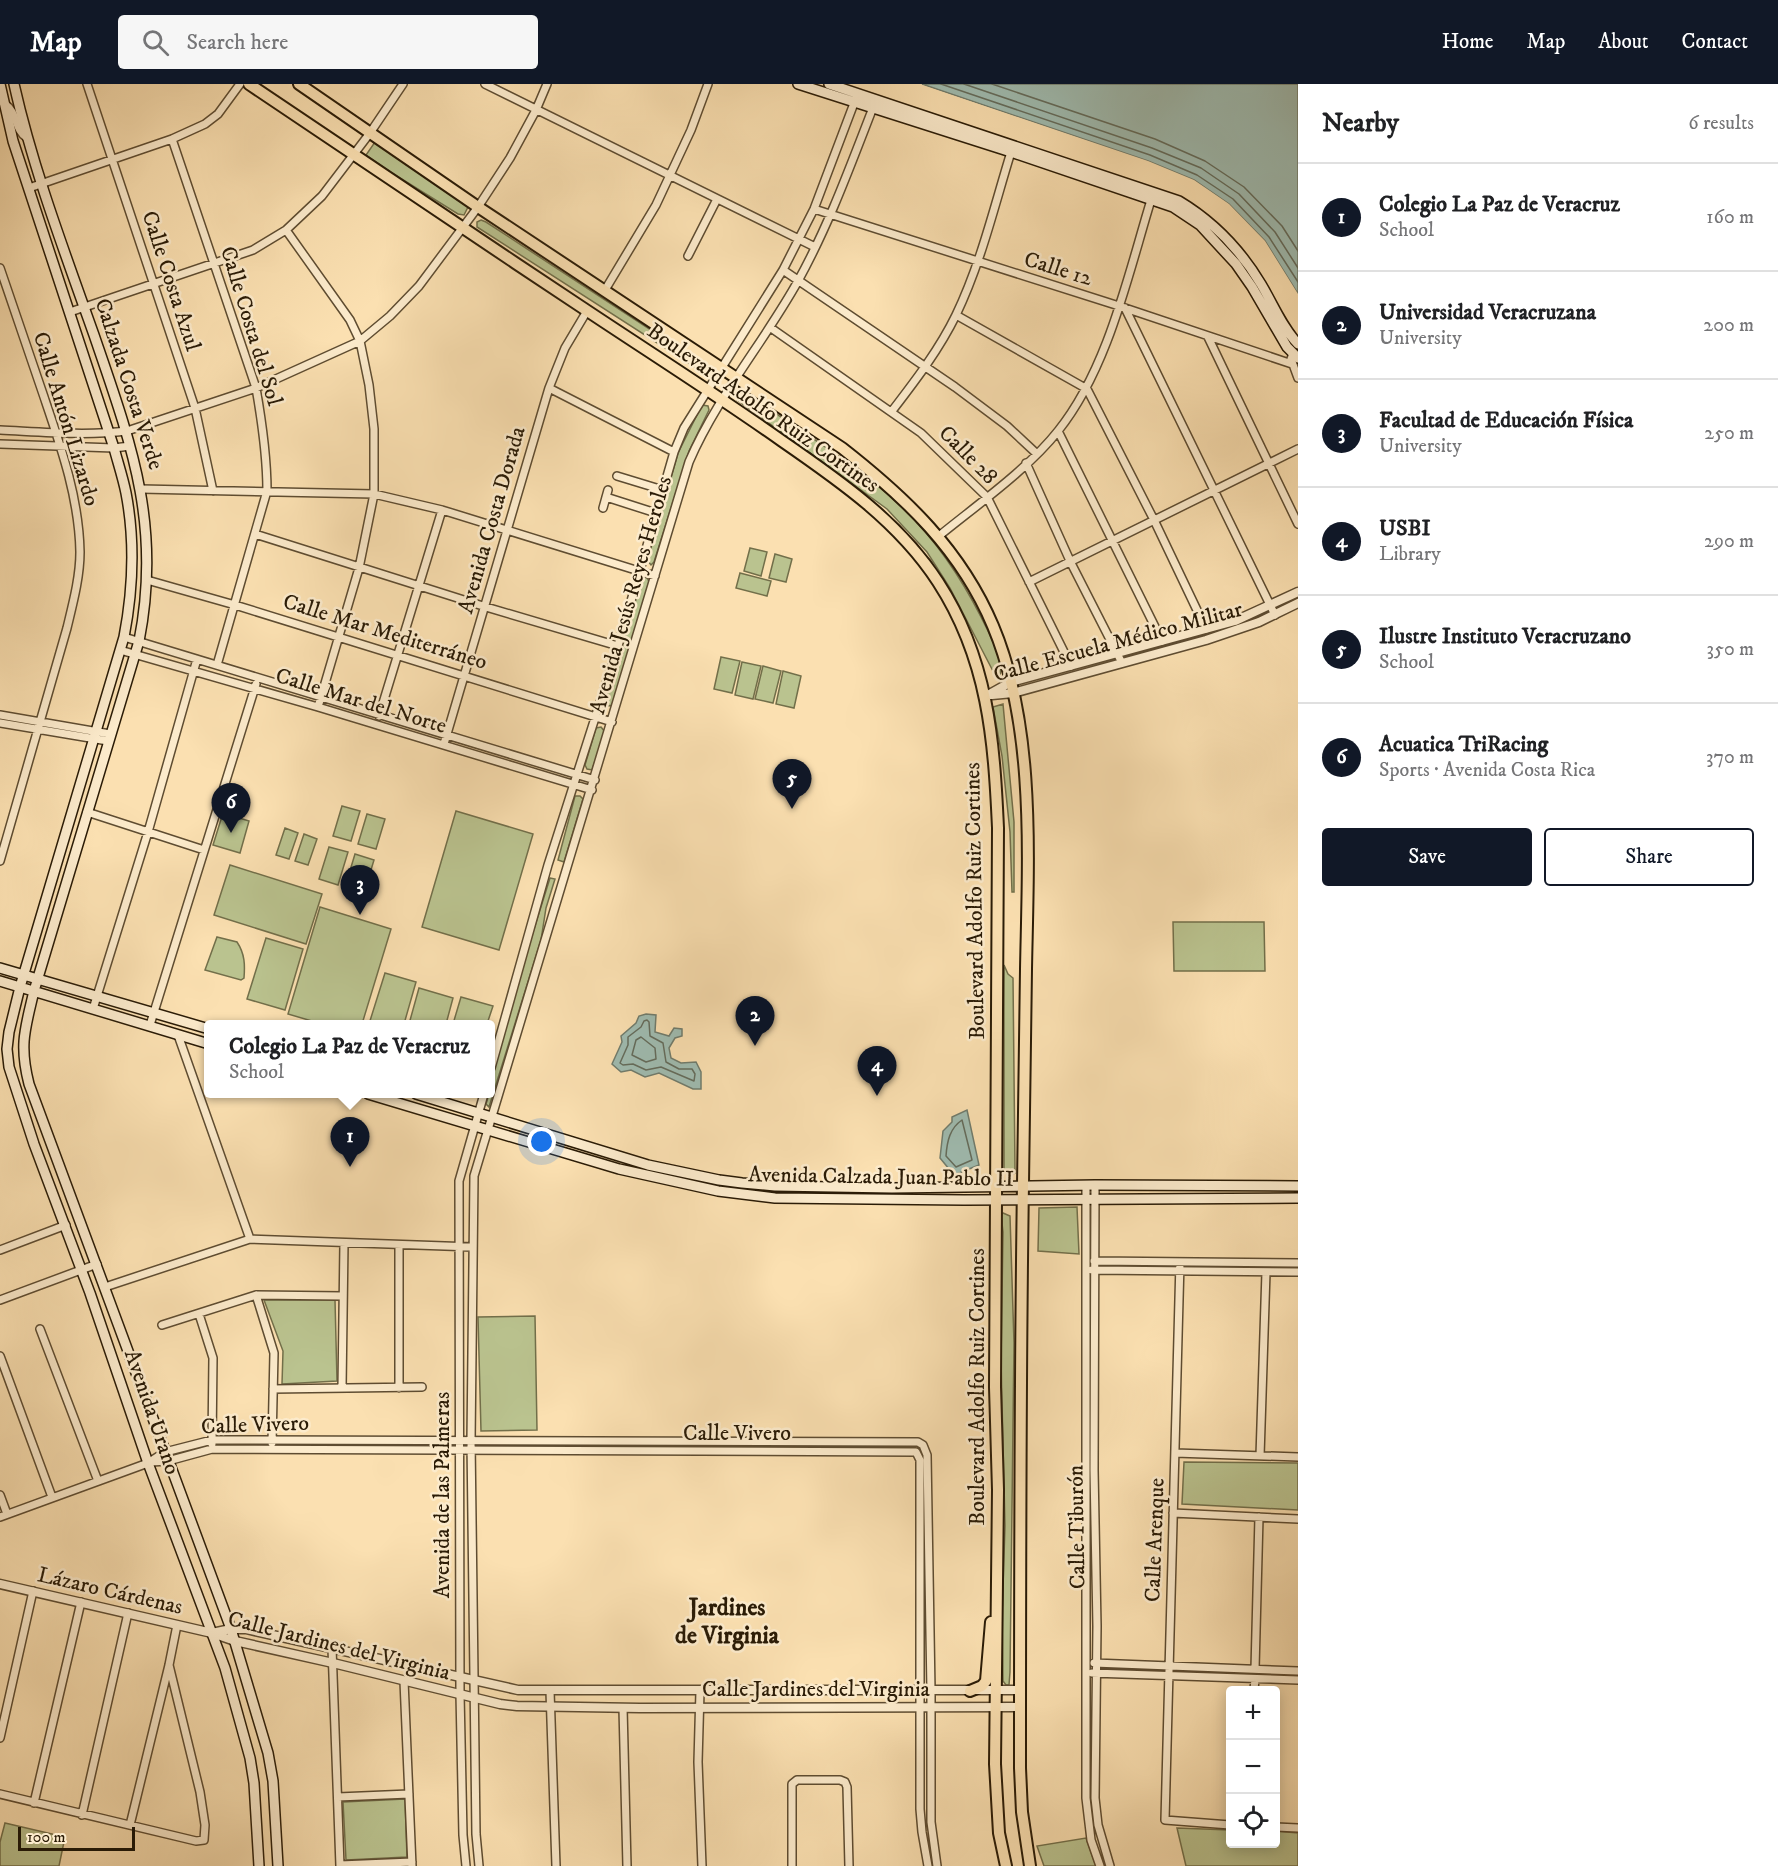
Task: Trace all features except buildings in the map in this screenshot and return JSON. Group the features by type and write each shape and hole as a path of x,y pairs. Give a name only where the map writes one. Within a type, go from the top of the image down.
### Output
{"main road":[{"name":"Calzada Costa Verde","path":"0,84 4,115 114,448 126,492 132,552 129,611 124,637 24,975"},
{"name":"Calzada Costa Verde","path":"14,84 27,138 127,431 141,489 146,539 147,580 139,641 38,979"},
{"name":"Boulevard Adolfo Ruiz Cortines","path":"249,84 587,311 723,399 853,492 914,550 939,583 977,663 986,696 993,747 998,828 995,1187 995,1402 998,1490 996,1707 997,1805 999,1833 1006,1866"},
{"name":"Boulevard Adolfo Ruiz Cortines","path":"298,84 478,207 842,448 905,500 939,536 965,574 993,626 1012,687 1024,775 1028,850 1023,1186 1020,1707 1022,1812 1030,1866"},
{"path":"798,84 1173,207 1213,238 1243,273 1294,358"},
{"path":"829,84 1179,201 1206,218 1244,257 1298,344"},
{"path":"0,968 204,1027"},
{"name":"Avenida Urano","path":"24,975 9,1032 7,1048 9,1066 30,1133 82,1269 148,1462 225,1668 250,1758 254,1783 259,1866"},
{"name":"Avenida Urano","path":"38,979 23,1035 23,1062 29,1084 235,1641 273,1781 278,1866"},
{"path":"0,981 204,1043"},
{"name":"Avenida Calzada Juan Pablo II","path":"381,1098 609,1166 718,1191 775,1198 996,1200 1298,1198"},
{"name":"Avenida Calzada Juan Pablo II","path":"429,1098 666,1169 719,1180 775,1186 1298,1186"},
{"path":"30,1133 46,1128"},
{"path":"609,1166 611,1154"},
{"path":"775,1186 775,1198"},
{"path":"1246,1186 1246,1198"},
{"path":"183,1556 201,1549"},
{"path":"970,1691 982,1686 988,1676 988,1645 997,1586"}],"street":[{"name":"Calle Costa Azul","path":"87,84 195,408 213,491"},
{"path":"29,188 172,139 206,124 218,114 240,84"},
{"path":"70,312 253,250 286,230 322,196 355,155 403,84"},
{"path":"485,84 815,247"},
{"path":"0,430 56,433 127,431 256,388 360,341 390,316 419,286 463,228 510,158 547,84"},
{"path":"605,290 640,234 670,176 691,130 708,84"},
{"name":"Avenida Jesús Reyes Heroles","path":"495,1054 548,865 597,716 674,452 684,428 783,270 814,209 858,94"},
{"name":"Avenida Jesús Reyes Heroles","path":"488,1131 689,462 699,439 723,399 771,328 799,279 815,247 876,99"},
{"path":"3,103 14,111 21,133 27,138"},
{"name":"Calle Costa del Sol","path":"172,139 256,388 262,423 267,491 217,665"},
{"path":"892,411 925,366 956,315 977,262 1011,152"},
{"path":"688,256 717,199"},
{"path":"939,536 1037,454 1058,431 1087,389 1122,307 1151,200"},
{"name":"Calle 12","path":"814,209 1122,307 1208,337 1294,358"},
{"path":"286,230 350,320 360,341 369,385 374,429 374,494 359,568 318,706"},
{"name":"Calle Antón Lizardo","path":"0,268 60,447 77,514 80,553 68,628 0,861"},
{"path":"55,268 60,271 70,302 84,307"},
{"path":"783,270 925,366 1007,426 1037,454"},
{"path":"1122,307 1275,615"},
{"name":"Avenida Costa Dorada","path":"444,744 549,388 565,348 587,311"},
{"path":"956,315 1087,389 1154,520 1206,629"},
{"name":"Calle 28","path":"771,328 892,411 929,440 987,497 1071,666"},
{"path":"1208,337 1298,524"},
{"path":"1294,358 1298,378"},
{"path":"549,388 674,452"},
{"path":"1058,431 1162,641"},
{"path":"0,444 114,448 130,446"},
{"path":"1029,582 1298,449"},
{"path":"1026,463 1071,563 1122,663"},
{"path":"617,476 663,490"},
{"path":"141,489 374,494 442,510 655,576"},
{"path":"603,508 607,494 656,513"},
{"path":"376,724 442,510"},
{"path":"255,534 359,568 618,646"},
{"name":"Calle Mar Mediterráneo","path":"147,580 465,675 612,722"},
{"name":"Calle Escuela Médico Militar","path":"986,696 1071,666 1235,621 1298,592"},
{"name":"Calle Escuela Médico Militar","path":"1012,687 1122,663 1206,640 1259,622 1298,603"},
{"name":"Calle Mar del Norte","path":"124,637 595,780"},
{"name":"Calle Mar del Norte","path":"120,650 318,706 592,790"},
{"path":"93,1009 148,832 197,659"},
{"path":"150,1025 258,677"},
{"path":"0,715 40,726"},
{"path":"0,723 40,726 109,737"},
{"path":"87,812 204,850"},
{"path":"178,1035 250,1239"},
{"path":"474,1126 483,1098"},
{"name":"Avenida de las Palmeras","path":"466,1866 463,1835 460,1694 458,1246 459,1181 474,1126"},
{"name":"Avenida de las Palmeras","path":"479,1866 476,1834 472,1575 473,1185 488,1131"},
{"name":"Calle Tiburón","path":"1090,1185 1086,1350 1086,1798 1091,1840 1100,1866"},
{"name":"Calle Tiburón","path":"1090,1200 1095,1261 1096,1808 1099,1832 1110,1866"},
{"path":"0,1250 66,1225"},
{"path":"105,1287 250,1239 473,1247"},
{"path":"342,1388 344,1243"},
{"path":"399,1245 399,1388"},
{"path":"1087,1261 1298,1263"},
{"name":"Calle Arenque","path":"1180,1262 1166,1820 1226,1825"},
{"path":"0,1299 97,1264"},
{"path":"1087,1270 1298,1272"},
{"path":"1260,1456 1266,1272"},
{"path":"162,1326 256,1295 342,1296"},
{"path":"256,1295 274,1353 271,1450"},
{"path":"199,1314 213,1358 212,1449"},
{"path":"40,1329 98,1481"},
{"path":"1086,1350 1095,1350"},
{"path":"0,1356 52,1497"},
{"path":"273,1389 422,1387"},
{"name":"Calle Vivero","path":"4,1516 212,1440 915,1441 923,1445 927,1455 930,1605"},
{"path":"327,1441 328,1450"},
{"path":"364,1450 365,1441"},
{"path":"847,1441 847,1451"},
{"name":"Calle Vivero","path":"166,1457 212,1449 912,1451 919,1454 919,1604"},
{"path":"1175,1453 1298,1457"},
{"path":"0,1494 4,1516"},
{"path":"1173,1514 1298,1519"},
{"path":"1255,1669 1259,1517"},
{"path":"460,1575 472,1575"},
{"name":"Lázaro Cárdenas","path":"0,1584 212,1633"},
{"path":"0,1738 33,1591"},
{"path":"34,1803 81,1602"},
{"path":"928,1866 921,1816 919,1604 930,1605 931,1822 937,1866"},
{"path":"82,1815 128,1613"},
{"path":"130,1825 177,1625"},
{"name":"Calle Jardines del Virginia","path":"212,1633 246,1629 518,1690 1020,1690"},
{"name":"Calle Jardines del Virginia","path":"212,1633 235,1641 518,1706 1020,1707"},
{"path":"332,1648 340,1865 412,1864 404,1681"},
{"path":"1086,1663 1298,1671"},
{"path":"0,1794 196,1841 204,1840 205,1825 200,1792 169,1665"},
{"path":"1087,1673 1298,1680"},
{"path":"1254,1686 1255,1680"},
{"path":"550,1691 556,1866"},
{"path":"700,1691 698,1762 702,1866"},
{"path":"623,1708 627,1866"},
{"path":"792,1866 792,1784 794,1781 840,1780 845,1782 847,1787 849,1866"},
{"path":"338,1797 409,1794"},
{"path":"1280,1827 1298,1828"},
{"path":"463,1835 476,1834"}],"green space":[{"path":"375,142 468,207 464,215 458,214 366,155"},
{"path":"481,220 709,368 704,373 477,227 477,222"},
{"path":"741,393 773,411 859,471 883,490 927,533 964,586 981,617 997,654 1000,677 995,675 950,588 927,552 887,509 737,400"},
{"path":"702,405 708,406 709,410 689,451 654,562 651,565 647,560 678,453"},
{"path":"750,548 767,552 761,576 744,571"},
{"path":"775,554 792,559 786,582 769,578"},
{"path":"740,573 771,581 767,596 736,588"},
{"path":"641,577 647,577 649,582 613,705 609,706 603,701"},
{"path":"721,657 740,661 732,693 714,689"},
{"path":"742,662 761,666 753,699 735,695"},
{"path":"763,666 781,671 773,703 755,699"},
{"path":"783,671 801,676 794,708 776,704"},
{"path":"1003,704 1014,822 1014,892 1012,892 1010,832 1002,756 993,707"},
{"path":"601,727 605,732 592,770 587,769 585,765 596,728"},
{"path":"575,796 583,799 564,862 558,860"},
{"path":"342,806 360,811 351,841 333,836"},
{"path":"456,811 533,834 499,950 422,927"},
{"path":"223,813 249,821 240,853 213,845"},
{"path":"367,814 385,819 376,849 358,844"},
{"path":"285,828 298,833 289,859 276,855"},
{"path":"304,834 317,839 308,865 295,861"},
{"path":"329,847 348,852 338,885 319,879"},
{"path":"355,854 374,860 364,893 345,887"},
{"path":"230,865 322,894 306,944 214,915"},
{"path":"550,878 555,879 546,908 541,940 495,1088 495,1064 512,999"},
{"path":"320,907 391,929 363,1020 308,1020 288,1014"},
{"path":"1173,922 1264,922 1265,971 1174,971"},
{"path":"217,937 237,942 240,946 244,964 244,978 241,980 205,970"},
{"path":"266,938 303,949 285,1010 247,999"},
{"path":"1004,965 1008,974 1013,978 1015,1173 1011,1175 1004,1171"},
{"path":"385,973 416,982 405,1020 370,1020"},
{"path":"419,988 453,998 447,1020 410,1020"},
{"path":"461,997 493,1006 488,1020 454,1020"},
{"path":"488,1098 492,1098 489,1107 486,1104"},
{"path":"1077,1207 1079,1254 1038,1251 1039,1208"},
{"path":"1003,1213 1010,1216 1014,1343 1009,1685 1003,1681 1002,1617 1005,1526 1001,1361 1003,1232 1001,1215"},
{"path":"264,1300 335,1300 337,1381 282,1384 283,1351"},
{"path":"535,1316 537,1430 481,1431 478,1317"},
{"path":"1184,1462 1298,1463 1298,1510 1182,1504"},
{"path":"405,1799 407,1857 346,1860 343,1802"},
{"path":"5,1823 65,1837 59,1866 0,1866 0,1842"},
{"path":"1177,1828 1226,1830 1226,1848 1280,1848 1280,1831 1298,1833 1298,1866 1186,1866"},
{"path":"1086,1838 1096,1866 1044,1866 1037,1846"}],"water":[{"path":"922,84 1298,84 1298,294 1265,241 1229,204 1194,180 1148,161"},
{"path":"656,1015 655,1032 669,1036 674,1028 682,1029 682,1036 675,1038 669,1048 671,1058 681,1063 696,1062 701,1072 701,1089 693,1089 659,1073 645,1077 631,1070 621,1072 612,1064 622,1042 621,1036 636,1023 639,1016"},
{"path":"967,1110 979,1165 954,1175 940,1158 943,1131 952,1122 952,1117"}],"pier":[{"path":"919,84 1148,161 1194,180 1229,204 1265,241 1298,297 1263,243 1227,206 1192,183 1147,163 921,87"}],"place":[{"name":"Ilustre Instituto Veracruzano","path":"792,809"},
{"name":"Acuatica TriRacing","path":"231,833"},
{"name":"Facultad de Educación Física","path":"360,915"},
{"name":"Universidad Veracruzana","path":"755,1046"},
{"name":"USBI","path":"877,1096"},
{"name":"Colegio La Paz de Veracruz","path":"350,1167"}],"district":[{"name":"Jardines de Virginia","path":"727,1622"}]}
